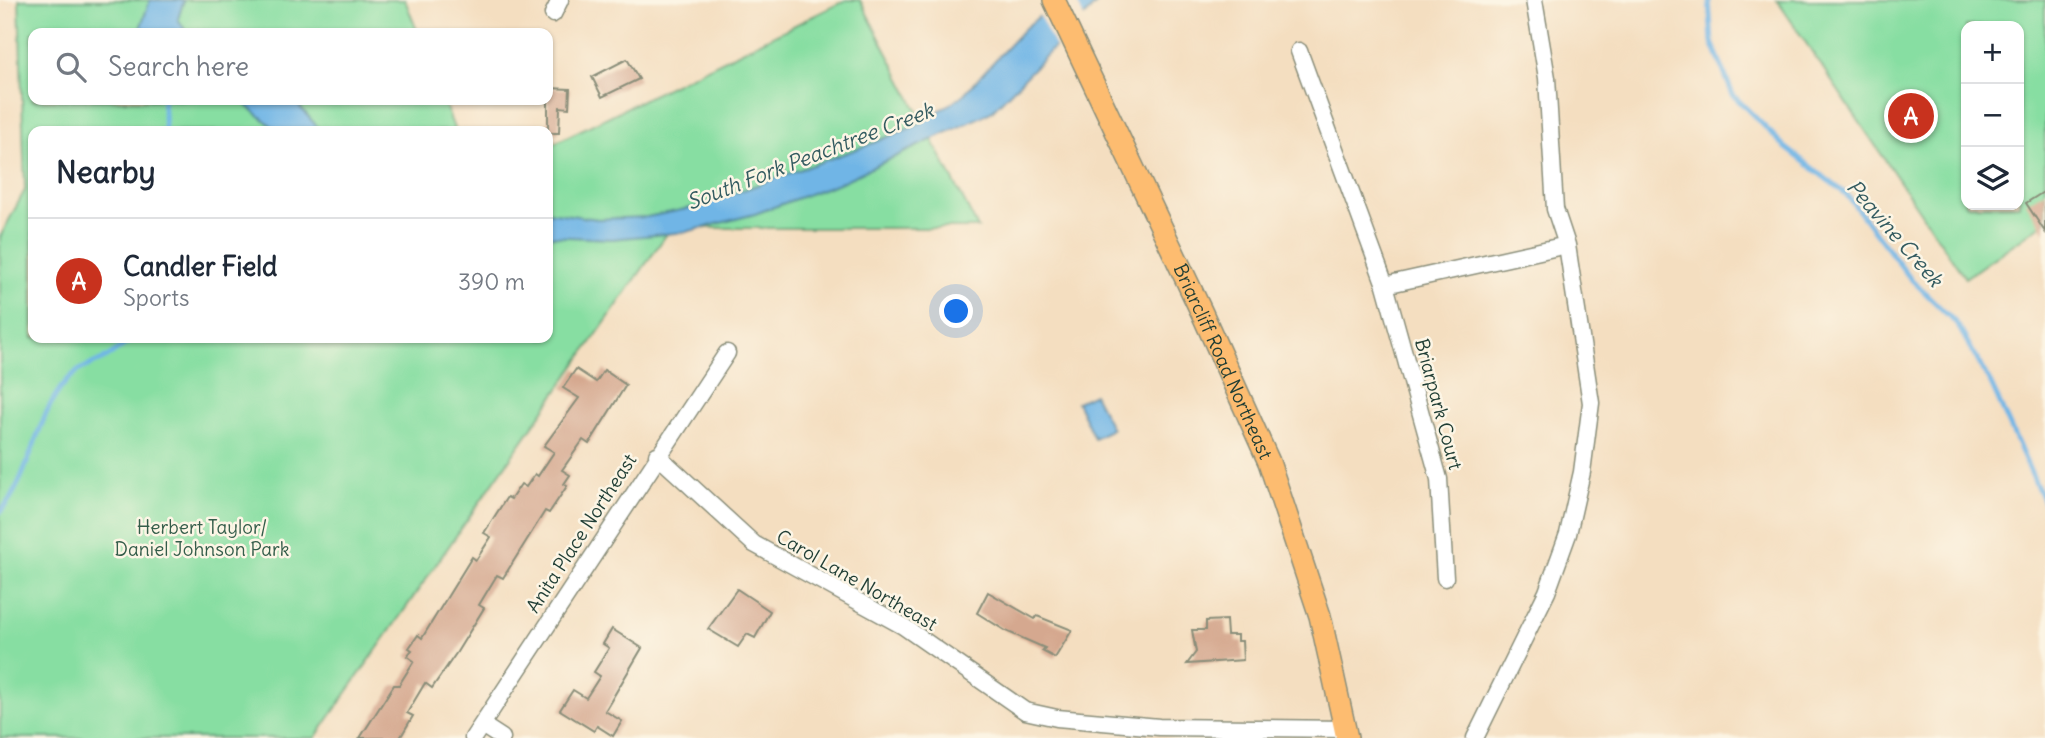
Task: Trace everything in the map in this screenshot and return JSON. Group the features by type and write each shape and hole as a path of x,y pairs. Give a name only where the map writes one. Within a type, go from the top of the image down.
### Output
{"main road":[{"name":"Briarcliff Road Northeast","path":"1054,0 1269,462 1320,617 1346,733"}],"street":[{"path":"1475,738 1547,592 1568,534 1582,472 1591,403 1567,245 1555,209 1547,78 1534,0"},
{"name":"Briarpark Court","path":"1299,51 1385,285 1439,479 1445,578"},
{"path":"1385,285 1567,245"},
{"name":"Anita Place Northeast","path":"477,731 727,353"},
{"name":"Carol Lane Northeast","path":"657,456 754,544 902,625 1025,711 1057,718 1159,727 1346,733"},
{"path":"477,731 502,738"}],"green space":[{"name":"Herbert Taylor/ Daniel Johnson Park","path":"19,0 405,0 416,28 28,28 28,105 445,105 453,126 28,126 28,343 553,343 553,144 846,0 860,0 978,228 671,228 315,738 0,738 0,237 25,190"},
{"path":"1777,0 2045,0 2045,222 1965,278"}],"water":[{"path":"150,0 184,0 178,19 184,28 140,28"},
{"path":"1059,0 1100,0 991,112 839,183 755,214 686,232 612,239 553,236 553,213 598,219 647,217 696,207 917,125 962,96 1024,29"},
{"path":"246,105 298,105 317,126 272,126"},
{"path":"1094,394 1112,429 1094,438 1077,402"}],"pier":[{"path":"1054,0 1076,0 1085,20 1056,49 1038,13"}],"building":[{"path":"627,59 639,79 602,97 592,77"},
{"path":"553,88 570,89 569,108 560,107 559,133 553,133 553,126 548,126 548,105 553,105"},
{"path":"2045,191 2045,232 2026,203"},
{"path":"576,369 596,382 604,370 626,385 589,444 583,440 562,470 570,475 564,484 567,486 549,513 545,511 503,578 497,575 479,605 484,608 457,652 432,688 425,683 407,713 413,716 400,738 360,738 394,685 399,685 414,661 407,656 412,650 409,648 418,635 422,638 472,557 476,560 491,537 484,533 507,497 511,499 521,484 526,487 535,474 538,476 554,452 544,446 579,398 563,388"},
{"path":"737,589 770,611 755,638 747,634 738,647 708,629"},
{"path":"988,592 1035,619 1037,616 1072,630 1055,658 1042,651 1045,648 1006,631 977,613"},
{"path":"1226,620 1227,635 1237,635 1237,641 1242,641 1243,660 1187,664 1196,652 1192,630 1206,630 1206,621"},
{"path":"612,629 642,648 605,711 622,721 613,736 597,726 594,731 560,710 573,690 586,698 600,676 594,672 609,648 603,644"}],"waterway":[{"name":"Peavine Creek","path":"1709,0 1712,42 1733,95 1785,147 1846,194 1910,278 1957,324 1991,384 2045,504"},
{"path":"163,105 165,126"},
{"path":"0,512 20,480 43,422 61,387 78,371 107,357 127,343"}],"place":[{"name":"Candler Field","path":"1911,116"}],"water label":[{"name":"South Fork Peachtree Creek","path":"810,156"}]}
